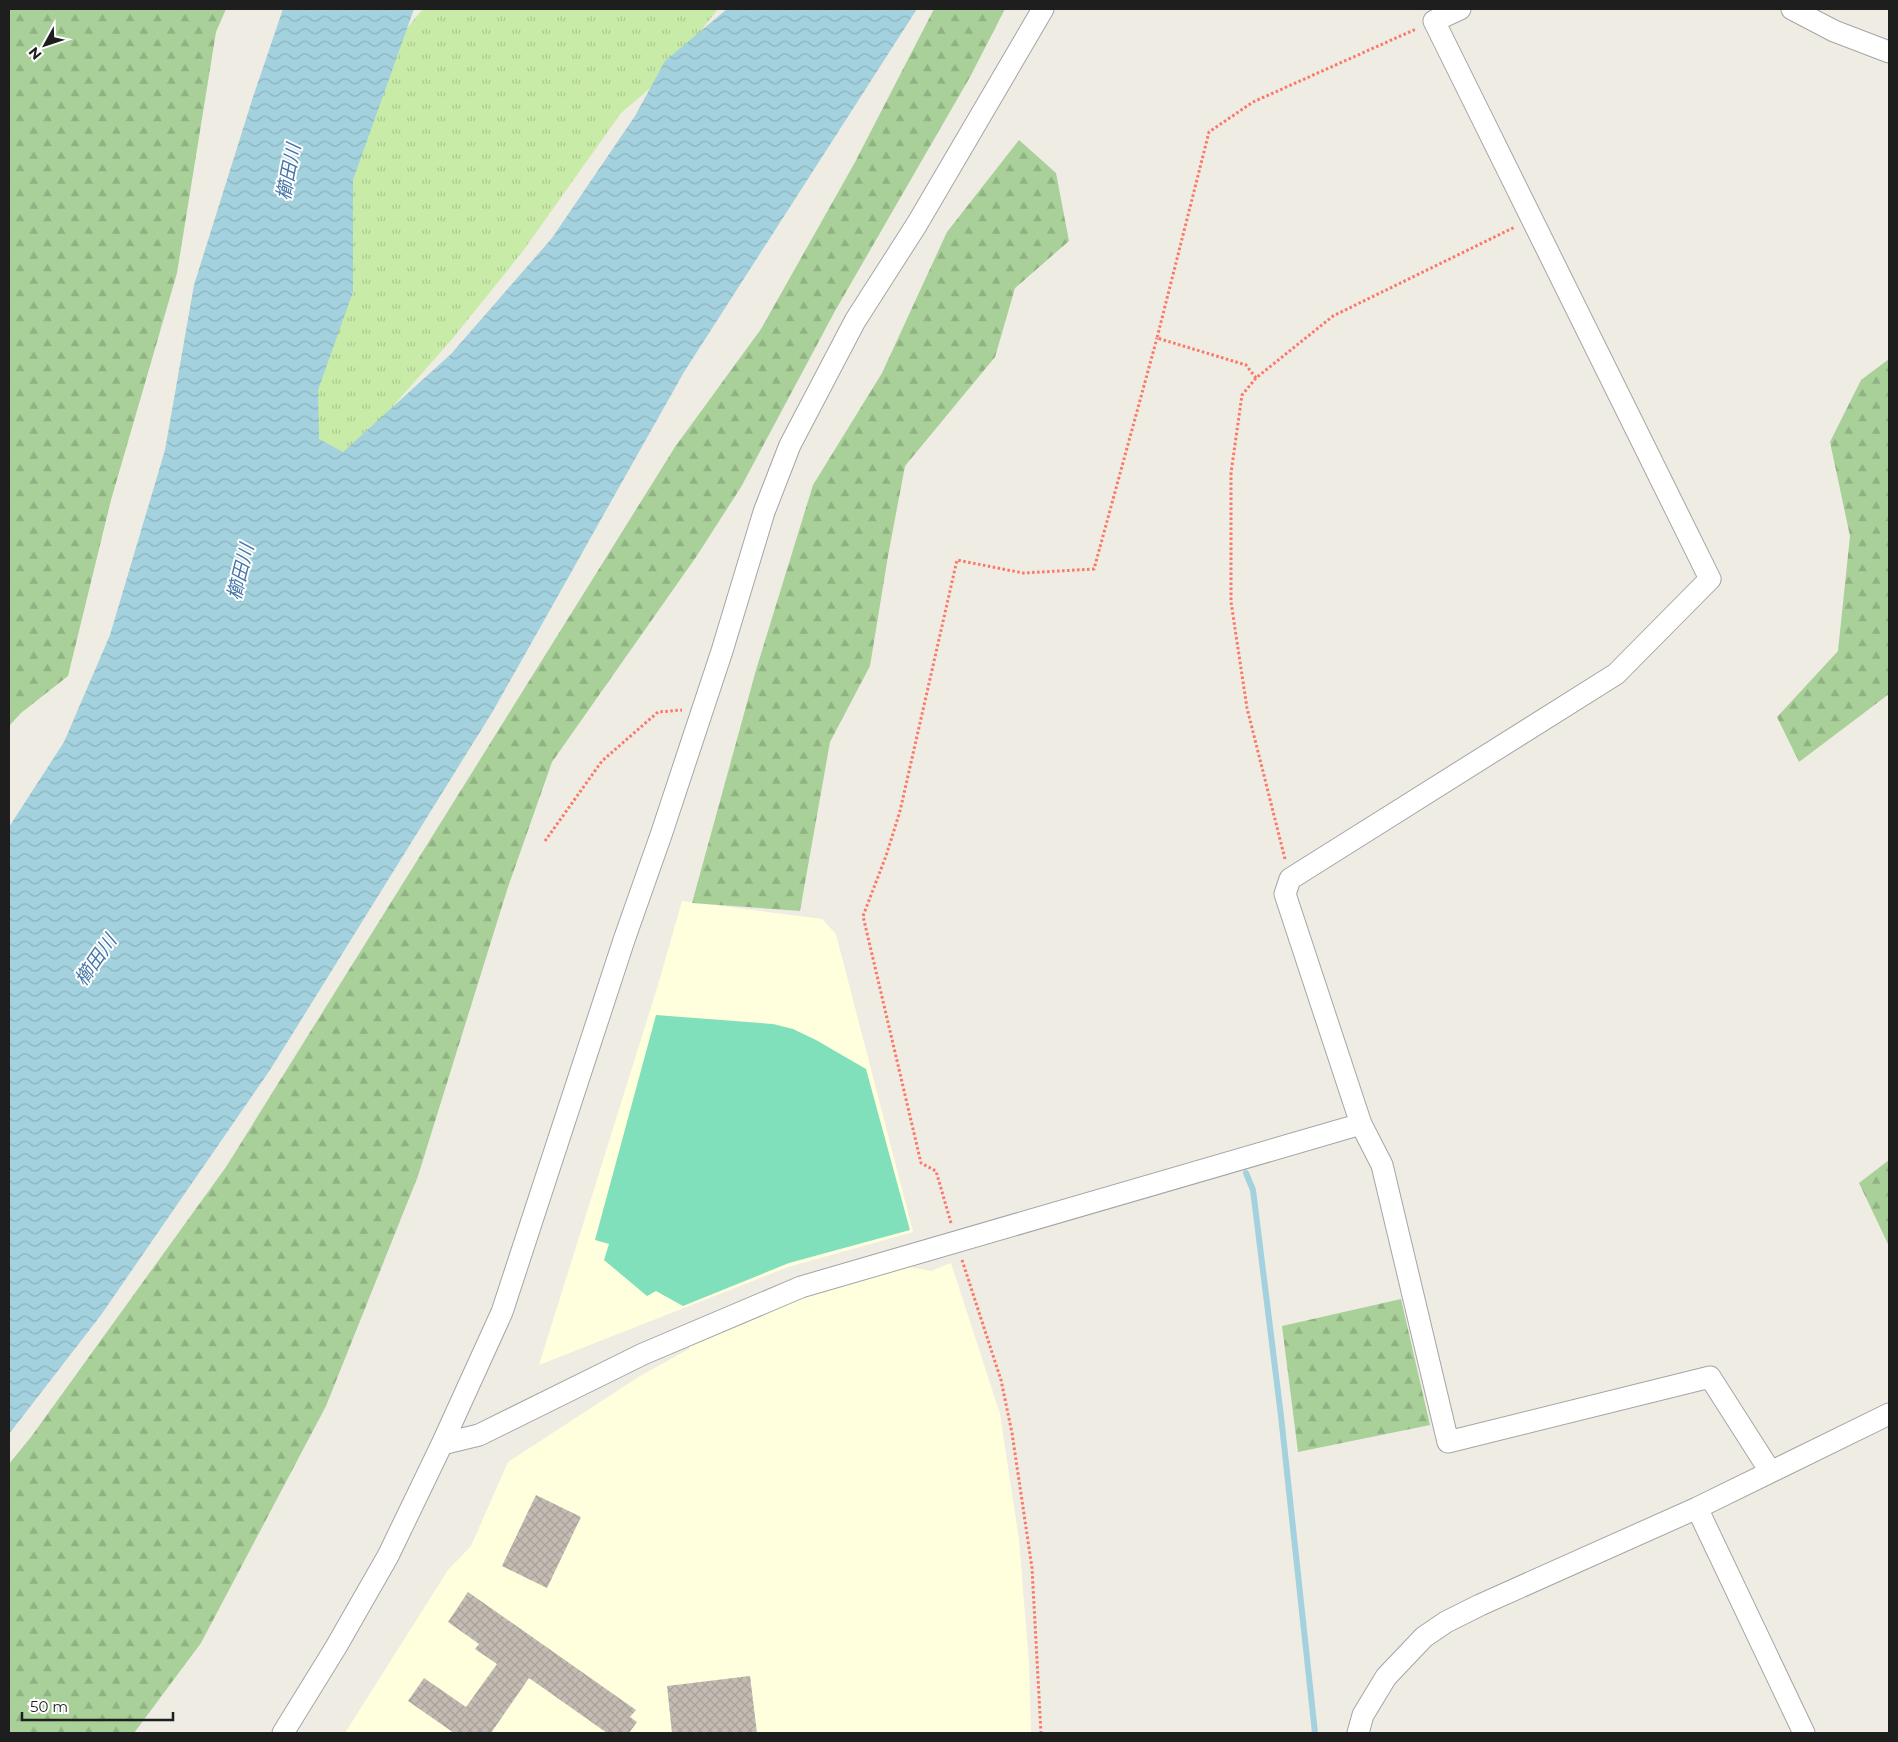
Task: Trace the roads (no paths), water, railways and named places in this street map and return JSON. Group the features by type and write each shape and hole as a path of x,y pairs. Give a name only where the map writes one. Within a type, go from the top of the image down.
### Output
{"street":[{"path":"283,1733 336,1648 388,1556 442,1444 502,1312 624,940 703,708 764,512 790,445 855,321 917,224 1042,9"},
{"path":"1460,9 1434,21 1710,579 1616,674 1290,878 1285,894 1361,1124 1382,1165 1448,1442 1710,1377 1770,1471"},
{"path":"1792,9 1834,31 1889,52"},
{"path":"442,1444 479,1435 643,1354 801,1287 1361,1124"},
{"path":"1358,1733 1363,1715 1386,1677 1424,1637 1446,1622 1480,1604 1697,1508 1889,1414"},
{"path":"1697,1508 1804,1733"}],"water":[{"name":"櫛田川","path":"283,9 414,9 353,180 353,292 318,390 319,439 343,452 451,354 552,238 635,116 665,61 727,9 917,9 684,372 493,711 270,1070 101,1315 9,1434 9,827 64,742 110,635 165,450 194,285 253,97"}],"waterway":[{"path":"1246,1173 1253,1190 1281,1416 1315,1733"}]}
